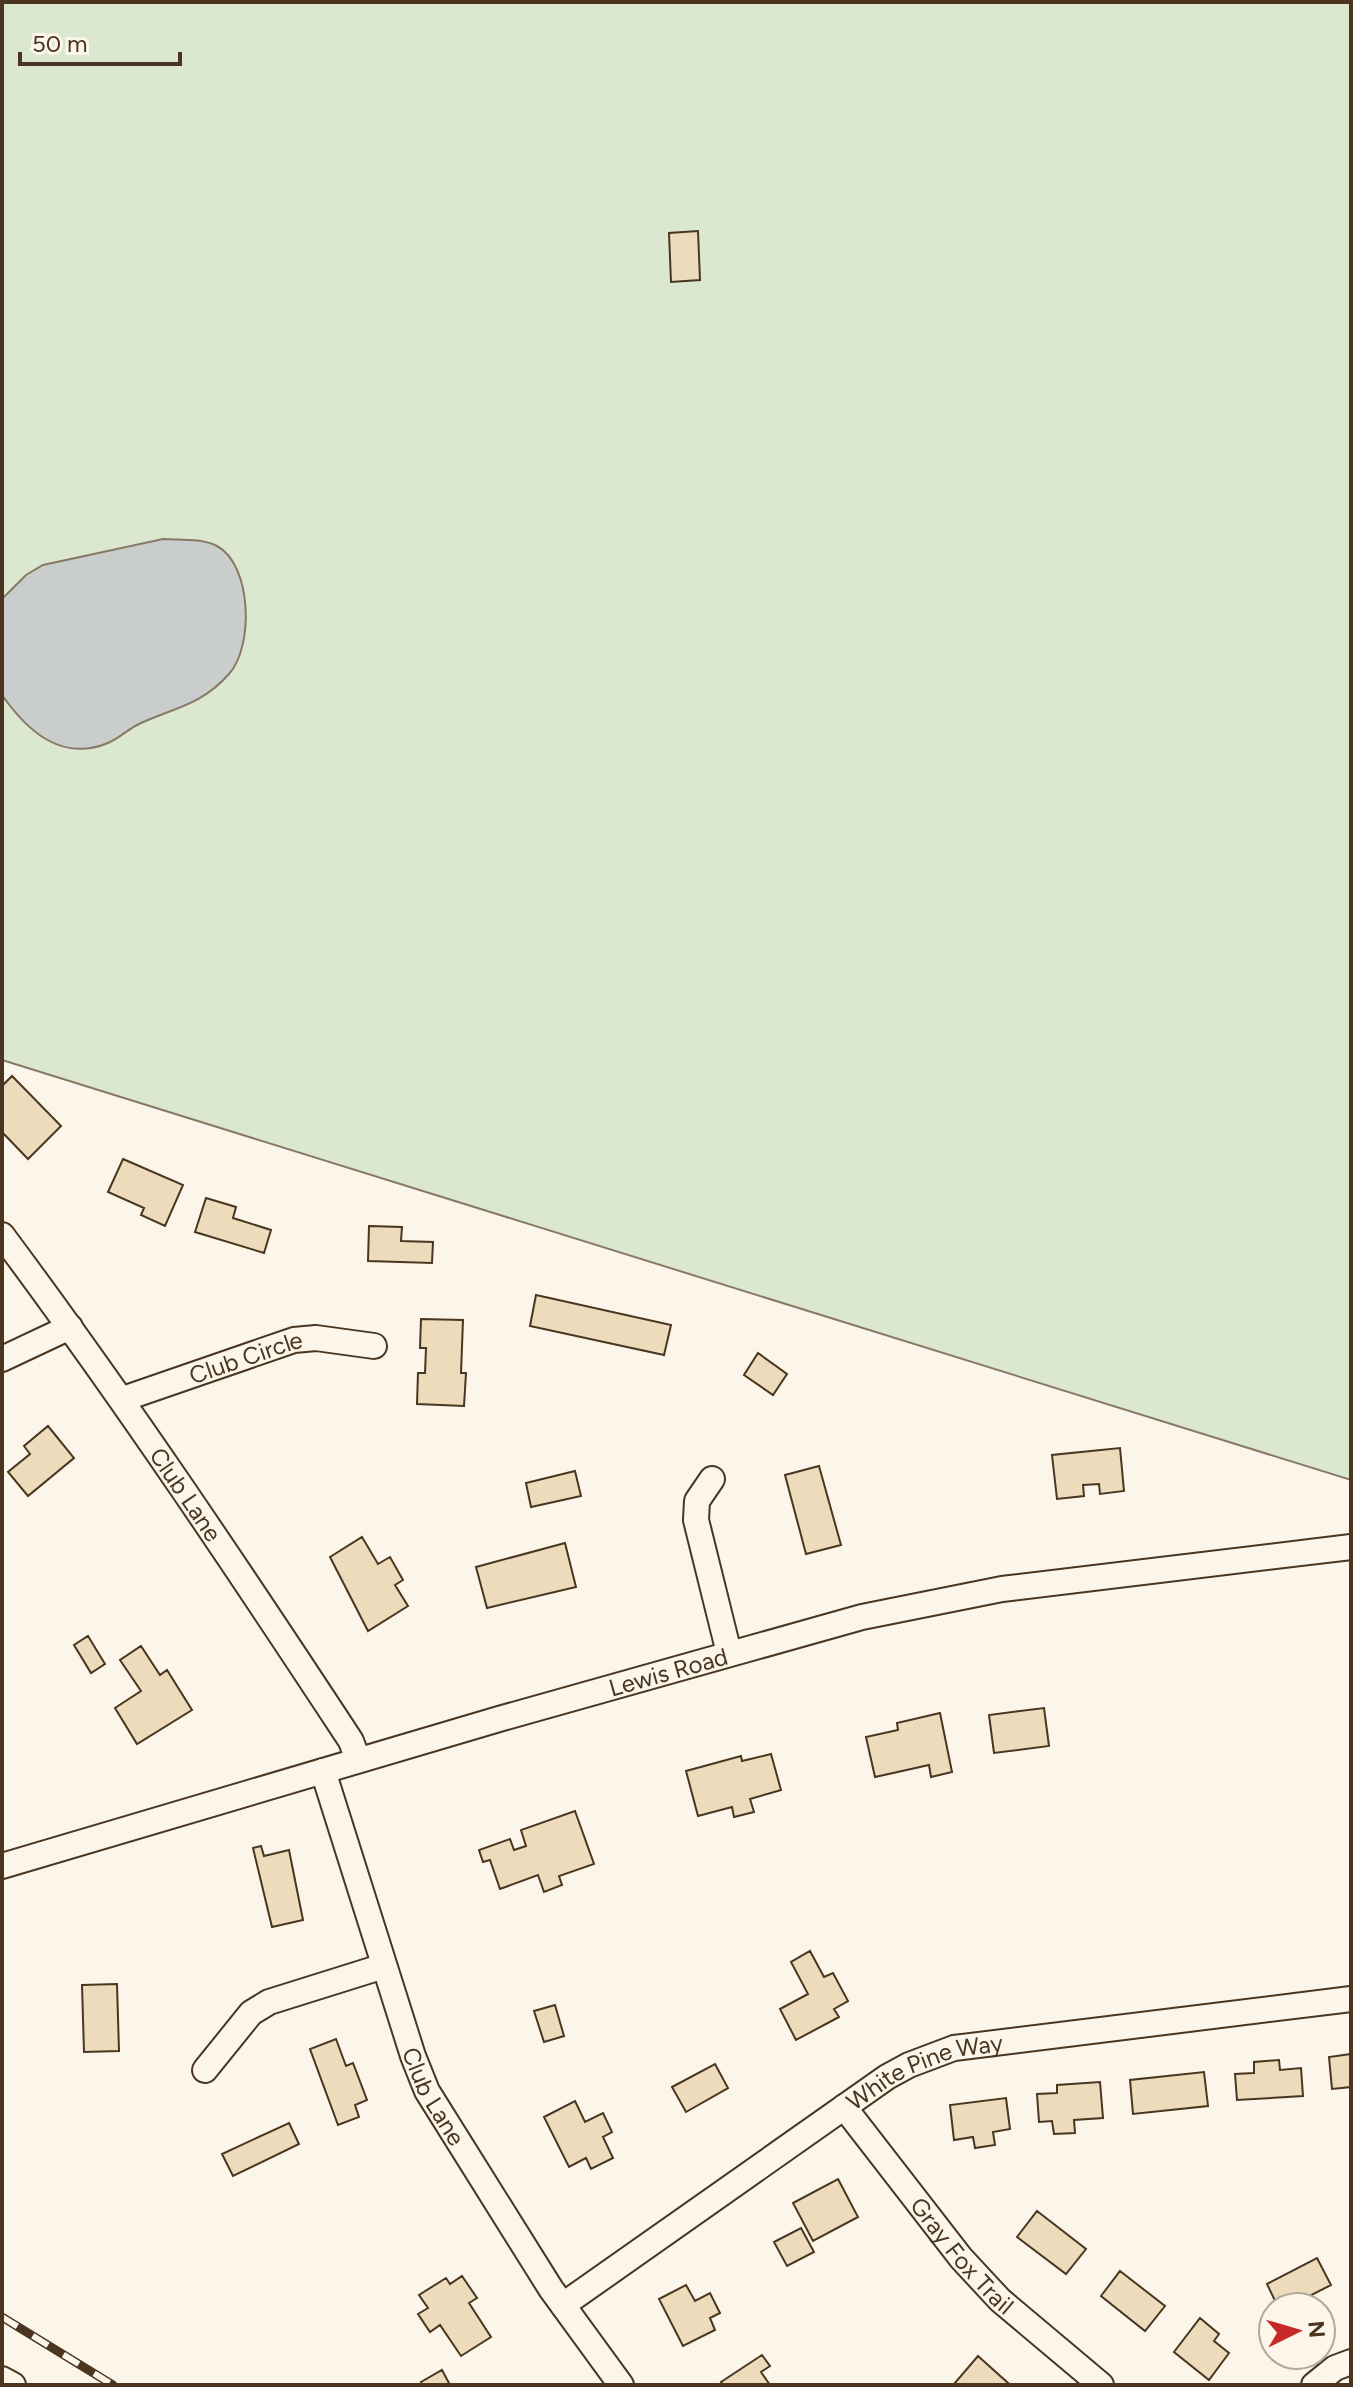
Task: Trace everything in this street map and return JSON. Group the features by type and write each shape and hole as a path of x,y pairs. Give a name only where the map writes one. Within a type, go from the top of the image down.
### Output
{"street":[{"name":"Club Lane","path":"2,1235 123,1399 351,1741 358,1760"},
{"path":"2,1359 70,1327"},
{"name":"Club Circle","path":"123,1399 294,1340 316,1338 374,1346"},
{"path":"712,1479 697,1501 696,1520 729,1653"},
{"name":"Lewis Road","path":"2,1866 358,1760 862,1617 1002,1589 1351,1547"},
{"name":"Club Lane","path":"323,1771 427,2091 455,2140 563,2305 621,2385"},
{"path":"205,2070 236,2029 260,2008 384,1966"},
{"name":"White Pine Way","path":"563,2305 844,2107 909,2065 954,2048 1351,1999"},
{"name":"Gray Fox Trail","path":"844,2107 961,2258 990,2290 1030,2328 1101,2385"},
{"path":"1314,2385 1335,2368 1351,2362"},
{"path":"2,2379 13,2385"}],"green space":[{"path":"2,2 1351,2 1351,1480 2,1060"}],"shaded area":[{"path":"163,539 205,542 217,546 229,556 243,587 246,607 243,645 237,661 229,674 208,693 139,724 108,743 76,749 48,740 23,721 2,695 2,599 26,575 43,565"}],"building":[{"path":"698,231 700,280 671,282 669,233"},
{"path":"12,1076 61,1126 28,1159 2,1132 2,1086"},
{"path":"123,1159 183,1185 165,1226 141,1215 144,1208 108,1192"},
{"path":"206,1198 236,1207 233,1218 271,1230 264,1253 195,1232"},
{"path":"369,1226 402,1227 401,1241 433,1242 432,1263 368,1261"},
{"path":"536,1295 671,1325 664,1355 530,1326"},
{"path":"421,1319 463,1320 461,1373 466,1373 464,1406 417,1404 418,1373 425,1373 426,1348 420,1348"},
{"path":"758,1353 787,1374 773,1395 744,1375"},
{"path":"48,1426 74,1458 28,1496 8,1472 30,1454 24,1446"},
{"path":"1120,1448 1124,1491 1100,1494 1099,1484 1083,1485 1084,1496 1057,1499 1052,1455"},
{"path":"819,1466 841,1545 806,1554 785,1475"},
{"path":"575,1471 581,1496 531,1507 526,1483"},
{"path":"362,1537 378,1564 390,1557 403,1580 395,1585 408,1606 368,1631 330,1557"},
{"path":"565,1543 576,1587 487,1608 476,1567"},
{"path":"88,1636 105,1664 91,1673 74,1645"},
{"path":"141,1646 160,1675 167,1670 192,1710 137,1744 115,1708 141,1691 120,1660"},
{"path":"1044,1708 1049,1746 994,1753 989,1715"},
{"path":"940,1713 952,1772 931,1777 929,1765 875,1777 866,1737 898,1730 897,1723"},
{"path":"771,1754 781,1790 750,1799 754,1812 734,1817 732,1807 698,1816 686,1771 741,1756 742,1761"},
{"path":"575,1811 594,1864 559,1876 562,1885 544,1892 538,1875 500,1889 490,1860 483,1862 479,1850 510,1839 514,1850 526,1846 521,1830"},
{"path":"261,1846 264,1856 289,1850 303,1920 272,1927 253,1848"},
{"path":"810,1951 824,1977 833,1973 848,2001 834,2009 839,2017 796,2040 780,2009 808,1994 791,1962"},
{"path":"117,1984 119,2051 84,2052 82,1985"},
{"path":"555,2005 564,2036 544,2042 534,2011"},
{"path":"336,2039 346,2066 353,2063 367,2100 355,2105 359,2117 338,2125 310,2049"},
{"path":"1351,2054 1351,2087 1332,2089 1329,2057"},
{"path":"1279,2060 1280,2070 1301,2068 1303,2096 1237,2100 1235,2074 1254,2073 1254,2062"},
{"path":"715,2064 728,2088 686,2112 672,2087"},
{"path":"1204,2072 1208,2106 1133,2114 1130,2080"},
{"path":"1100,2082 1103,2118 1074,2120 1075,2133 1054,2134 1052,2121 1039,2122 1037,2094 1057,2093 1057,2085"},
{"path":"1006,2098 1010,2129 993,2132 995,2145 975,2148 973,2137 954,2140 950,2105"},
{"path":"575,2101 585,2122 603,2113 612,2132 603,2137 613,2158 591,2169 586,2158 569,2167 544,2117"},
{"path":"289,2123 299,2144 233,2176 222,2154"},
{"path":"838,2179 858,2217 813,2241 793,2203"},
{"path":"1037,2211 1086,2249 1066,2274 1017,2237"},
{"path":"801,2228 814,2252 787,2266 774,2242"},
{"path":"1317,2258 1331,2285 1319,2291 1270,2291 1267,2284"},
{"path":"1120,2271 1165,2306 1145,2331 1101,2296"},
{"path":"462,2276 477,2298 469,2303 491,2337 461,2356 440,2325 430,2332 418,2314 428,2308 419,2295 446,2278 450,2284"},
{"path":"686,2285 695,2301 710,2293 720,2313 710,2318 715,2330 683,2346 659,2299"},
{"path":"1200,2318 1219,2334 1214,2341 1229,2353 1209,2380 1174,2352"},
{"path":"762,2355 770,2366 761,2372 770,2385 723,2385 721,2382"},
{"path":"978,2356 1008,2383 954,2384"},
{"path":"442,2370 450,2385 423,2385 421,2382"}],"railway":[{"path":"2,2317 113,2385"}]}
